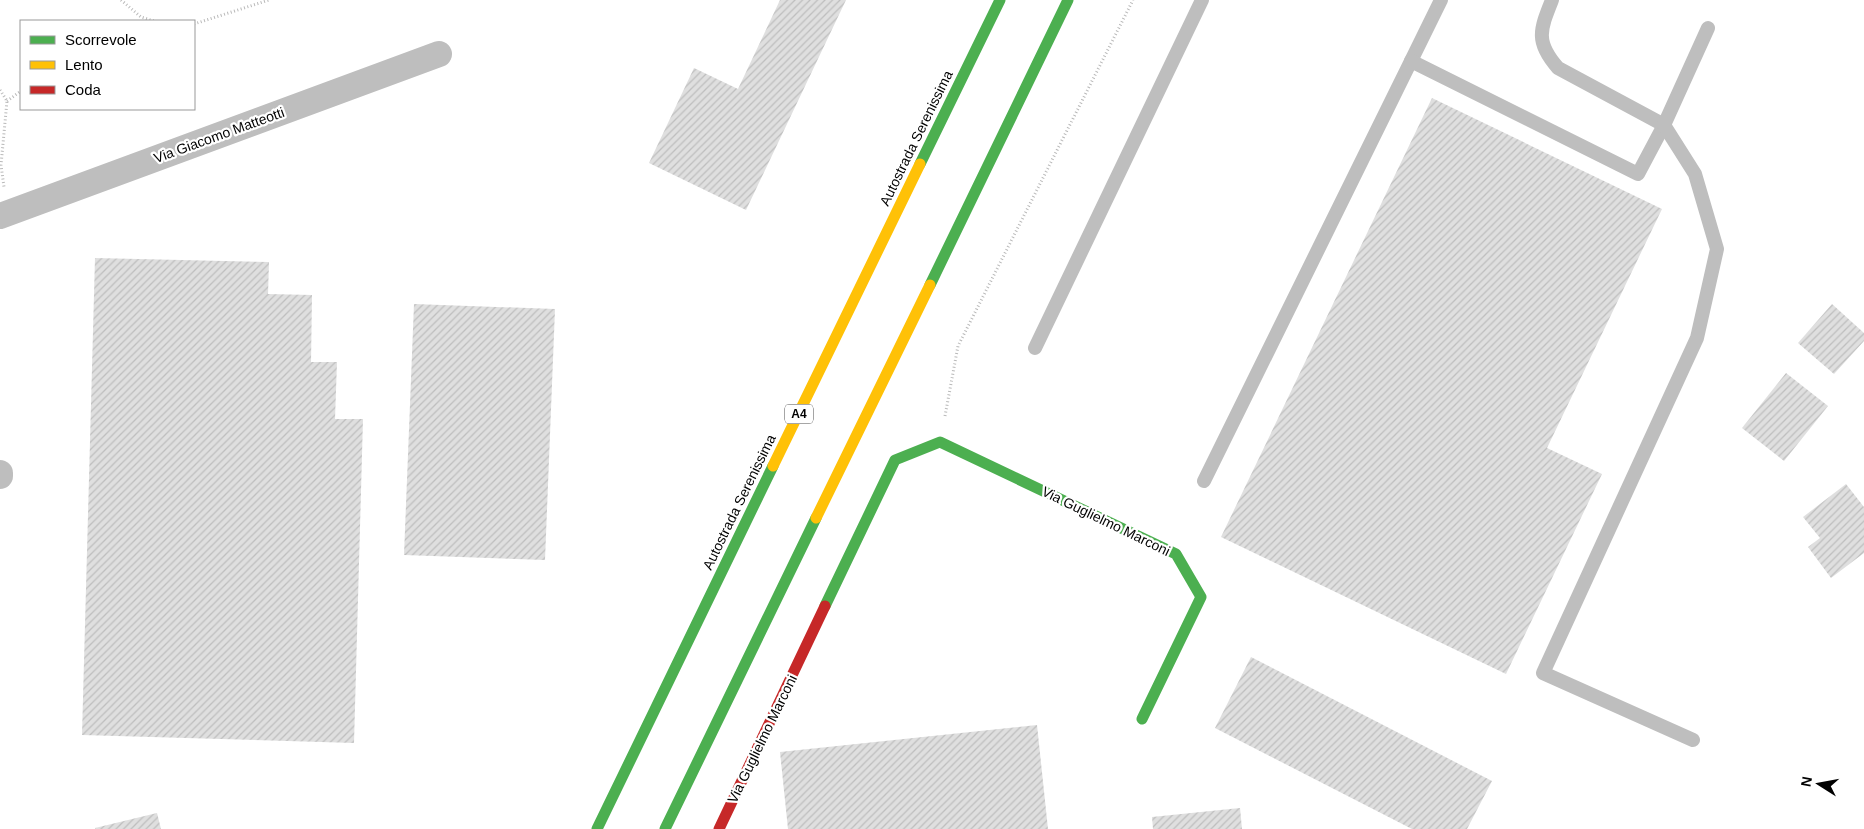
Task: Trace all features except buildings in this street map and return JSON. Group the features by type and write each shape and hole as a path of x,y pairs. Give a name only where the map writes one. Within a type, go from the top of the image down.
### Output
{"main road":[{"name":"Autostrada Serenissima","path":"597,829 1000,0"},
{"path":"665,829 1068,0"},
{"name":"Via Guglielmo Marconi","path":"719,829 889,458 940,442 1176,554 1200,597 1142,719"}],"street":[{"name":"Via Giacomo Matteotti","path":"5,214 439,54"}],"lane":[{"path":"1035,348 1202,0"},
{"path":"1204,481 1441,0"},
{"path":"1552,0 1541,27 1542,42 1547,56 1558,68 1664,125 1695,174 1717,249 1697,338 1543,673 1693,740"},
{"path":"1411,61 1638,174 1664,125 1708,28"}],"path":[{"path":"121,0 142,17 151,20"},
{"path":"195,24 270,0"},
{"path":"940,442 958,346 1133,0"},
{"path":"0,90 7,101 1,165 5,214"},
{"path":"7,101 20,92"}],"traffic: fast":[{"path":"920,164 1000,0"},
{"path":"930,285 1068,0"},
{"path":"825,606 895,460 940,442 1176,554 1201,597 1142,719"},
{"path":"597,829 773,466"},
{"path":"665,829 816,518"}],"traffic: slow":[{"path":"773,466 920,164"},
{"path":"816,518 930,285"}],"traffic: jam":[{"path":"719,829 825,606"}]}
